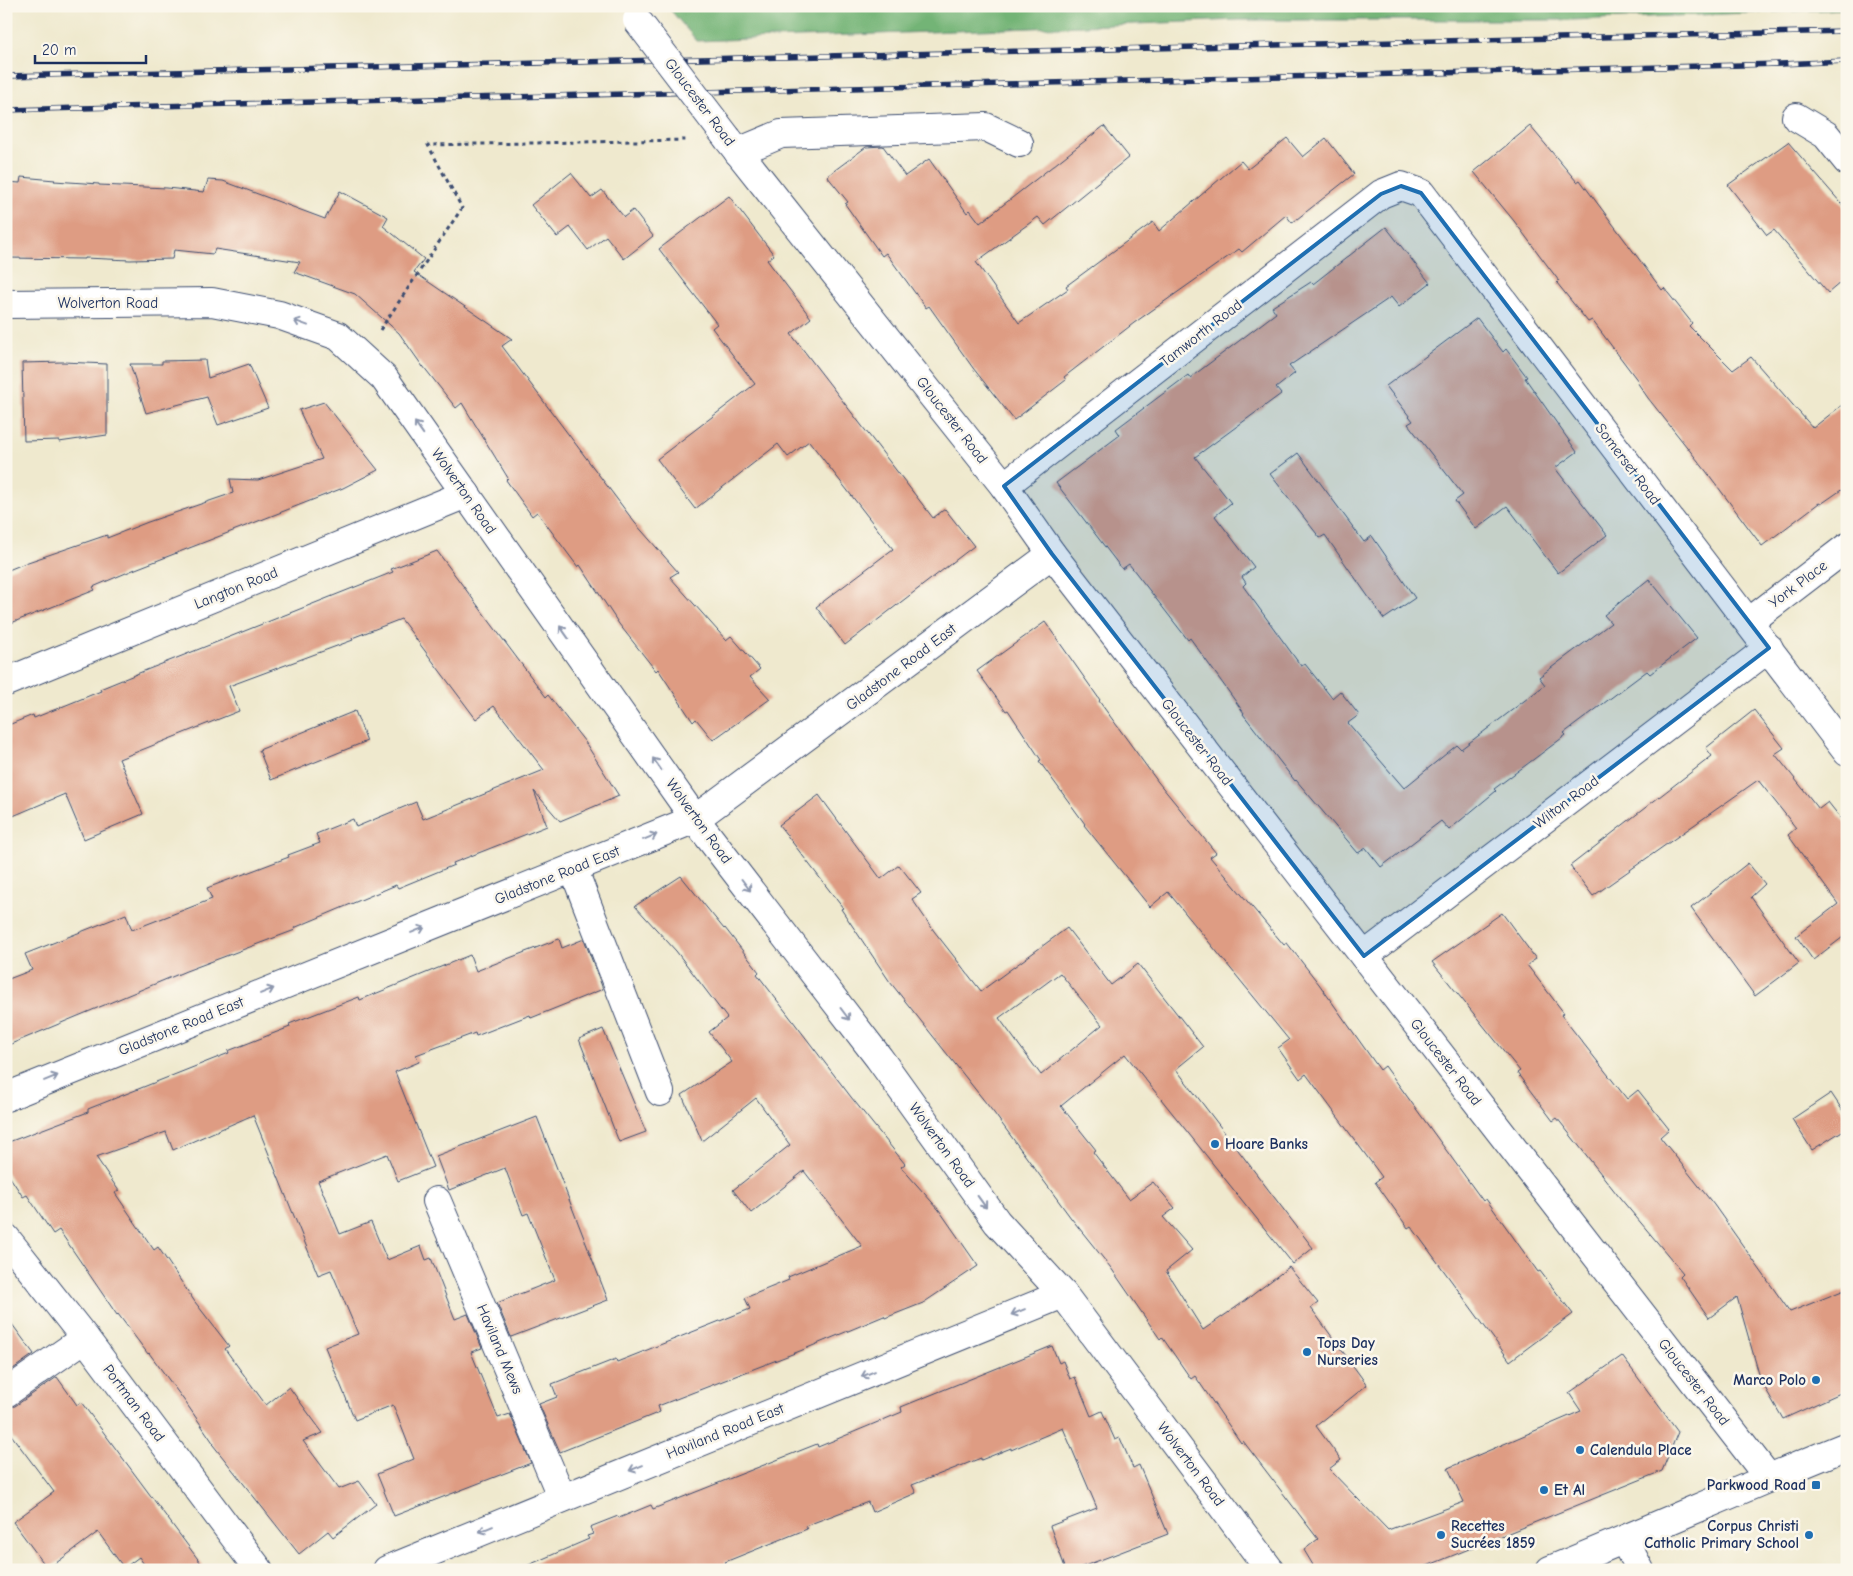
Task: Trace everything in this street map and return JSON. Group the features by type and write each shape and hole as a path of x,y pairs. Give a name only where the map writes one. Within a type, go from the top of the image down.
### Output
{"street":[{"name":"Gloucester Road","path":"632,13 733,145 1004,486 1052,554 1768,1477"},
{"path":"1796,117 1826,135 1847,161"},
{"path":"733,145 781,134 986,127 1019,143"},
{"name":"Tamworth Road","path":"1004,486 1381,194 1401,186"},
{"name":"Somerset Road","path":"1401,186 1421,193 1847,752"},
{"name":"Wolverton Road","path":"6,304 212,302 279,316 338,336 384,378 695,819 879,1058 997,1222 1063,1294 1270,1570"},
{"name":"Langton Road","path":"6,682 466,494"},
{"name":"York Place","path":"1749,622 1847,547"},
{"name":"Gladstone Road East","path":"6,1096 695,819 1052,554"},
{"name":"Wilton Road","path":"1364,956 1769,648"},
{"path":"573,868 660,1092"},
{"name":"Haviland Mews","path":"438,1201 562,1498"},
{"name":"Portman Road","path":"6,1238 85,1338 259,1570"},
{"name":"Haviland Road East","path":"387,1570 1063,1294"},
{"path":"6,1393 85,1338"},
{"path":"1550,1570 1768,1477 1847,1446"},
{"path":"1624,1540 1640,1570"}],"path":[{"path":"362,358 462,208 428,145 733,145"}],"highlighted area":[{"path":"1401,186 1421,193 1769,648 1364,956 1052,554 1004,486 1381,194"}],"green space":[{"path":"667,6 1847,6 1847,9 1572,20 1238,20 697,41"}],"building":[{"path":"1104,126 1129,157 1045,225 1038,217 976,262 1019,323 1068,289 1066,286 1153,222 1159,231 1241,161 1248,169 1287,138 1303,157 1326,138 1354,174 1292,223 1286,215 1242,252 1239,249 1134,323 1064,377 1066,380 1014,420 973,368 929,306 926,308 886,253 882,256 845,204 848,202 827,176 866,147 883,146 905,176 929,159 967,213 970,210 980,223"},
{"path":"1530,126 1577,182 1580,180 1662,290 1664,288 1692,323 1689,326 1733,370 1751,357 1813,428 1847,401 1847,486 1821,504 1819,503 1762,546 1648,398 1638,381 1592,320 1588,322 1557,283 1559,281 1514,221 1474,172"},
{"path":"1788,142 1847,210 1847,277 1828,293 1774,230 1767,235 1728,185"},
{"path":"571,173 591,198 602,190 624,217 633,210 653,236 624,259 606,236 588,250 570,227 557,237 531,205"},
{"path":"21,177 99,185 167,188 204,192 208,180 223,181 325,219 340,191 388,217 383,226 424,259 414,272 512,339 502,346 635,523 678,572 670,577 726,640 731,636 760,669 750,677 770,699 713,740 696,719 693,722 658,669 656,671 619,624 580,565 578,567 537,512 532,516 506,480 508,478 462,403 456,408 399,333 355,294 294,272 300,262 215,249 213,254 174,250 172,259 6,258 6,182 20,183"},
{"path":"729,196 774,255 767,260 811,318 791,334 933,518 945,509 974,546 845,645 816,607 893,549 809,441 788,457 778,444 695,509 657,459 755,384 712,328 717,324 659,249"},
{"path":"1386,227 1430,283 1399,307 1391,297 1289,366 1295,373 1276,388 1281,394 1195,457 1231,503 1215,516 1254,567 1242,577 1246,583 1243,586 1301,666 1305,664 1332,698 1340,691 1359,715 1348,723 1404,788 1457,745 1461,749 1545,685 1539,677 1611,623 1604,615 1649,579 1697,638 1650,674 1647,671 1564,733 1566,735 1494,789 1496,791 1449,830 1441,821 1381,867 1366,848 1358,853 1295,781 1243,714 1190,638 1188,640 1129,564 1122,569 1056,483 1120,435 1116,429 1188,375 1190,378 1276,313 1272,307 1311,282 1313,284"},
{"path":"1477,318 1503,352 1506,349 1527,377 1525,378 1577,452 1555,468 1607,535 1558,573 1507,506 1476,529 1455,501 1463,495 1408,424 1413,421 1386,386"},
{"path":"205,360 208,378 249,364 268,408 218,425 207,397 146,413 130,364 162,364 162,361"},
{"path":"22,363 107,364 107,435 59,442 59,440 24,441"},
{"path":"324,402 378,470 343,488 133,570 93,587 95,590 6,625 6,571 107,535 107,538 233,493 230,479 258,480 322,459 299,410"},
{"path":"1298,453 1364,542 1372,536 1415,598 1384,619 1325,535 1320,538 1270,474"},
{"path":"437,551 546,697 548,695 585,742 619,796 560,821 534,791 547,826 453,863 454,865 398,888 396,885 294,928 295,930 186,971 6,1046 6,980 32,970 25,954 126,914 132,930 212,899 207,888 289,857 288,855 320,843 316,834 353,819 356,827 416,802 423,819 544,770 494,706 476,719 401,619 352,638 353,640 229,686 239,711 119,759 143,814 84,839 65,794 6,819 6,726 33,715 34,718 101,691 100,689 139,673 393,572 391,569"},
{"path":"1045,622 1158,782 1216,853 1210,857 1284,945 1287,943 1319,984 1380,1070 1385,1066 1483,1201 1486,1199 1538,1272 1540,1271 1573,1314 1510,1361 1411,1226 1408,1228 1375,1182 1382,1177 1306,1074 1300,1079 1278,1048 1289,1040 1168,892 1150,907 1084,825 1039,761 1041,760 1008,710 1006,711 977,671"},
{"path":"1754,710 1784,748 1775,754 1819,809 1828,802 1847,826 1847,934 1813,960 1796,936 1838,904 1788,835 1796,828 1758,780 1593,896 1570,866 1712,756 1706,748"},
{"path":"355,711 367,741 271,780 259,750"},
{"path":"819,795 881,879 899,865 921,893 912,899 934,931 981,991 1067,928 1111,985 1138,964 1203,1047 1176,1069 1313,1248 1293,1264 1125,1054 1061,1106 1096,1150 1093,1152 1129,1199 1153,1182 1175,1208 1163,1217 1192,1250 1166,1271 1203,1330 1289,1267 1318,1303 1311,1308 1367,1385 1316,1426 1341,1460 1329,1469 1388,1530 1464,1502 1448,1468 1581,1411 1569,1393 1622,1356 1678,1432 1662,1471 1417,1570 1316,1570 1304,1550 1318,1539 1243,1441 1241,1443 1195,1376 1191,1379 1162,1337 1160,1339 1111,1268 1071,1218 994,1113 890,982 841,909 843,908 779,825","holes":["1060,973 1102,1025 1041,1075 999,1018"]},
{"path":"1748,863 1765,884 1751,897 1799,963 1755,996 1691,908"},
{"path":"681,876 759,972 757,974 905,1164 901,1167 939,1210 978,1266 923,1303 885,1318 884,1316 658,1406 660,1412 560,1452 539,1404 557,1397 552,1384 616,1359 617,1362 750,1309 745,1298 789,1280 788,1277 862,1246 804,1171 751,1213 733,1190 790,1145 756,1098 702,1141 682,1095 732,1062 709,1032 727,1018 676,951 635,906"},
{"path":"1502,913 1536,959 1527,965 1564,1013 1561,1015 1627,1099 1638,1090 1669,1129 1660,1137 1714,1205 1790,1312 1847,1289 1847,1390 1783,1419 1761,1381 1737,1297 1709,1318 1680,1276 1683,1273 1620,1198 1557,1118 1553,1121 1517,1073 1520,1071 1432,962"},
{"path":"559,939 562,948 584,939 603,989 531,1018 530,1015 476,1036 475,1033 416,1055 419,1062 395,1072 433,1167 398,1181 387,1154 318,1181 340,1234 371,1222 387,1260 421,1246 426,1260 431,1258 455,1319 468,1314 482,1348 471,1352 498,1418 510,1414 531,1463 394,1516 377,1474 414,1459 393,1405 355,1420 325,1347 358,1334 331,1270 318,1275 253,1115 173,1150 166,1132 96,1157 119,1191 115,1193 154,1250 158,1247 195,1302 229,1346 225,1349 266,1405 289,1387 323,1433 303,1441 339,1489 359,1481 376,1504 333,1537 328,1531 299,1554 213,1445 186,1403 149,1353 117,1315 59,1230 53,1234 27,1195 23,1197 6,1171 6,1143 88,1112 88,1109 229,1053 228,1051 290,1027 289,1024 359,997 360,1000 470,955 476,971"},
{"path":"603,1029 646,1132 619,1142 579,1039"},
{"path":"1831,1093 1847,1117 1847,1128 1812,1150 1792,1119"},
{"path":"537,1117 608,1300 511,1337 497,1303 555,1280 528,1213 523,1215 505,1168 449,1190 436,1156"},
{"path":"6,1316 34,1354 6,1374"},
{"path":"1052,1346 1059,1363 1063,1361 1070,1379 1075,1377 1091,1416 1102,1411 1115,1440 1120,1438 1133,1468 1139,1465 1168,1534 1074,1570 1066,1570 1050,1526 1097,1508 1063,1428 1011,1450 1011,1448 981,1460 981,1458 912,1485 916,1493 872,1512 868,1502 805,1526 807,1529 725,1562 728,1570 517,1570 589,1539 587,1536 593,1534 590,1527 651,1505 653,1509 817,1444 818,1447 902,1412 901,1407"},
{"path":"57,1377 77,1405 81,1402 206,1570 148,1570 139,1557 124,1568 98,1532 48,1569 13,1522 54,1492 6,1428 6,1408 15,1406"}],"railway":[{"path":"6,76 1847,31"},
{"path":"6,110 1847,61"}],"place":[{"name":"Hoare Banks","path":"1215,1144"},
{"name":"Tops Day Nurseries","path":"1307,1352"},
{"name":"Marco Polo","path":"1816,1380"},
{"name":"Calendula Place","path":"1580,1450"},
{"name":"Parkwood Road","path":"1816,1485"},
{"name":"Et Al","path":"1544,1490"},
{"name":"Recettes Sucrées 1859","path":"1441,1535"},
{"name":"Corpus Christi Catholic Primary School","path":"1809,1535"}]}
